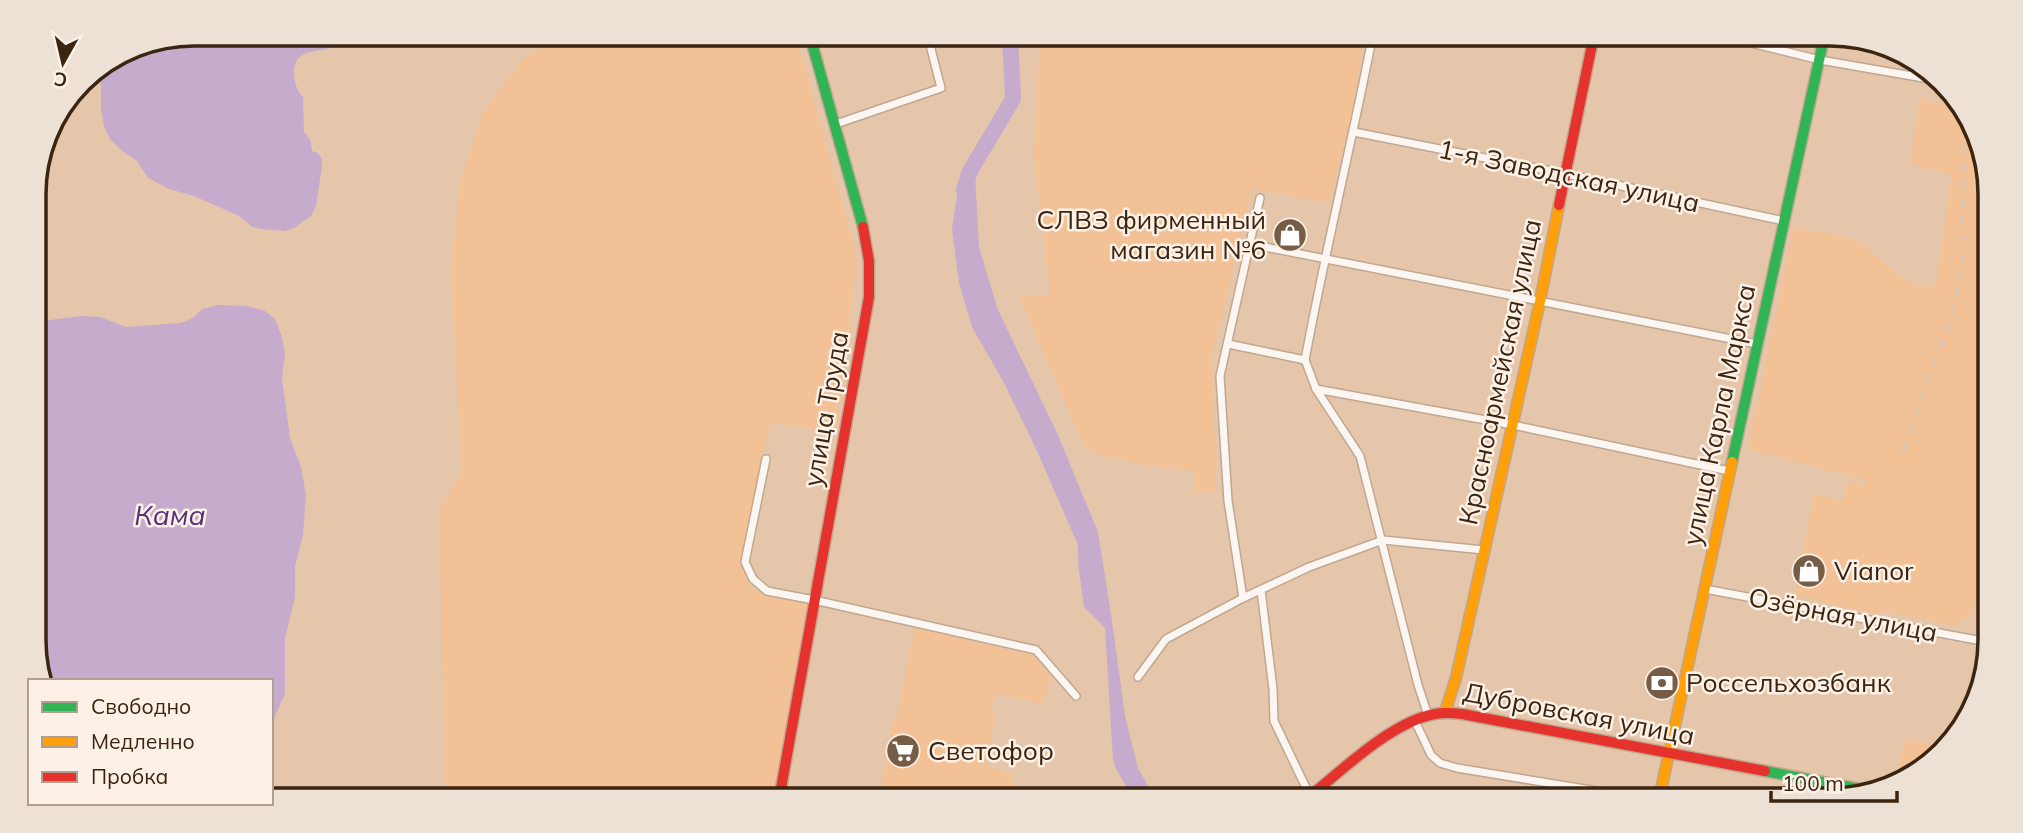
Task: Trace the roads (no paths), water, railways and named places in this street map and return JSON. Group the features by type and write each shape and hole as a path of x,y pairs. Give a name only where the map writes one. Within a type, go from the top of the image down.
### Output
{"street":[{"name":"улица Труда","path":"785,788 814,600 869,297 869,261 861,216 813,46"},
{"path":"836,124 942,88 930,46"},
{"path":"1371,46 1305,360 1317,389 1360,456 1428,715"},
{"name":"Красноармейская улица","path":"1446,712 1513,425 1592,46"},
{"path":"1763,46 1820,60 1921,78"},
{"name":"улица Карла Маркса","path":"1662,787 1822,46"},
{"name":"1-я Заводская улица","path":"1354,132 1784,221"},
{"path":"1242,598 1228,502 1220,376 1259,198"},
{"path":"1250,244 1757,344"},
{"path":"1228,344 1305,360"},
{"path":"1317,389 1513,425 1729,471"},
{"path":"766,459 745,562 753,579 766,591 1036,650 1076,696"},
{"path":"1138,677 1166,639 1242,598 1309,567 1383,540 1484,550"},
{"name":"Озёрная улица","path":"1705,589 1978,640"},
{"path":"1261,590 1273,689 1274,721 1305,787"},
{"name":"Дубровская улица","path":"1320,787 1391,734 1428,715 1446,712 1845,786"},
{"path":"1415,721 1431,755 1440,763 1570,787"}],"water":[{"path":"332,46 302,55 295,64 295,82 303,97 304,132 310,139 312,151 318,153 322,159 322,166 316,206 311,216 285,231 251,226 239,216 148,178 137,161 110,139 101,109 101,78 128,61 165,48"},
{"path":"968,170 975,174 979,247 998,310 1058,435 1098,532 1125,716 1138,768 1149,787 1126,787 1114,765 1105,628 1084,607 1078,545 1004,383 972,327 959,283 952,229 958,189"},
{"name":"Кама","path":"218,305 247,306 265,311 275,319 285,353 282,378 290,438 301,467 306,495 303,535 295,567 295,597 285,638 285,694 273,726 273,679 51,679 48,668 46,320 82,316 100,317 126,327 181,323 193,318 202,309"}],"waterway":[{"path":"964,190 970,171 1013,99 1010,46"}],"railway":[{"path":"1903,450 1951,316 1957,291 1962,264 1965,134"}],"place":[{"name":"СЛВЗ фирменный магазин №6","path":"1290,235"},
{"name":"Vianor","path":"1809,571"},
{"name":"Россельхозбанк","path":"1662,683"},
{"name":"Светофор","path":"903,751"}]}
